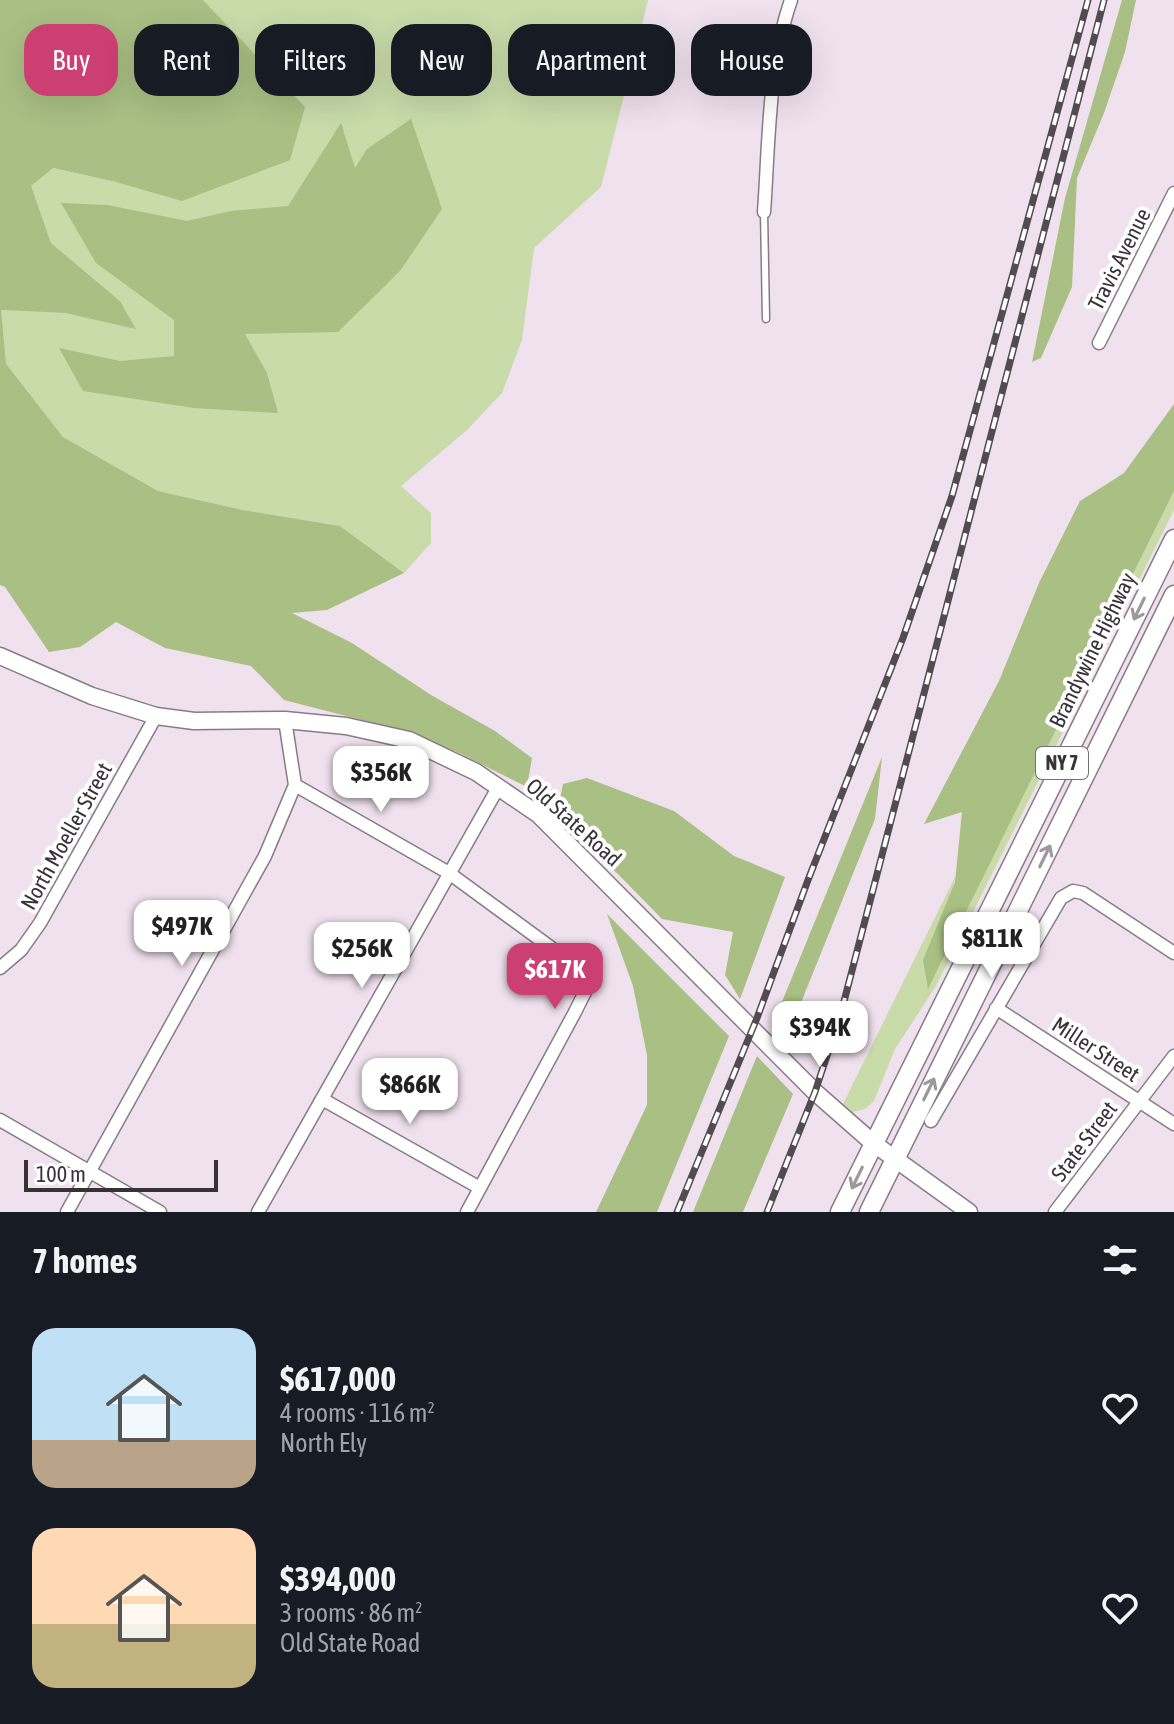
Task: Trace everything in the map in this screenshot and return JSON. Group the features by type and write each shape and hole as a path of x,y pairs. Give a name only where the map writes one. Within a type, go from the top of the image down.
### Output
{"main road":[{"name":"Brandywine Highway","path":"840,1212 1174,539"},
{"name":"NY 7","path":"869,1212 1174,595"}],"street":[{"path":"764,212 772,99 791,0"},
{"name":"Travis Avenue","path":"1099,343 1174,193"},
{"name":"Old State Road","path":"0,656 92,696 156,716 194,721 285,720 346,726 409,740 499,786 539,815 815,1092 873,1143 969,1212"},
{"name":"North Moeller Street","path":"0,968 21,950 40,923 156,716"},
{"path":"67,1212 265,856 295,785 285,720"},
{"path":"295,785 449,873 557,952 585,978 586,990 575,1012 467,1212"},
{"path":"258,1212 499,786"},
{"path":"931,1121 1061,898 1073,891 1083,893 1174,953"},
{"name":"Miller Street","path":"996,1008 1174,1124"},
{"name":"State Street","path":"1055,1212 1174,1056"},
{"path":"322,1099 480,1188"},
{"path":"0,1120 160,1212"}],"lane":[{"path":"764,212 766,319"}],"green space":[{"path":"0,0 203,0 226,24 134,24 134,96 239,96 239,38 255,55 255,96 295,96 305,107 290,160 182,201 53,168 31,186 51,243 120,301 136,329 65,313 1,310 6,364 63,437 158,491 243,510 340,526 404,573 327,610 292,613 352,643 431,695 495,731 532,758 527,787 457,752 385,726 284,700 251,666 165,648 116,622 80,647 49,652 5,587 0,585"},
{"path":"203,0 648,0 642,24 508,24 508,96 624,96 601,187 534,248 522,340 502,393 467,430 401,486 431,513 431,543 404,573 340,526 243,510 158,491 63,437 5,364 0,310 65,313 135,328 120,301 51,243 30,186 53,168 116,182 304,107 294,96 375,96 375,24 255,24 255,55 239,38 239,24 226,24"},
{"path":"1122,0 1136,0 1125,52 1077,178 1072,287 1041,358 1032,362 1065,198"},
{"path":"411,119 442,209 400,271 338,332 245,334 267,373 278,413 194,408 83,391 59,348 120,361 174,356 174,320 96,263 61,203 107,205 187,221 231,211 288,206 341,123 355,168 367,149"},
{"path":"1174,404 1174,491 928,989 923,960 955,882 962,812 924,824 999,681 1039,583 1080,501 1124,473"},
{"path":"1174,491 1174,510 936,986 895,1049 874,1101 865,1109 852,1112 843,1104 956,875 929,987"},
{"path":"882,757 875,819 790,1030 775,1019"},
{"path":"587,778 674,811 734,856 785,877 740,999 725,975 733,932 662,919 618,874 556,820 563,784"},
{"path":"607,914 729,1036 657,1212 596,1212 647,1105 647,1055 633,986"},
{"path":"757,1056 793,1094 743,1212 693,1212"}],"railway":[{"path":"677,1212 757,1018 903,638 952,496 1088,0"},
{"path":"767,1212 815,1092 841,1013 1104,0"}]}
